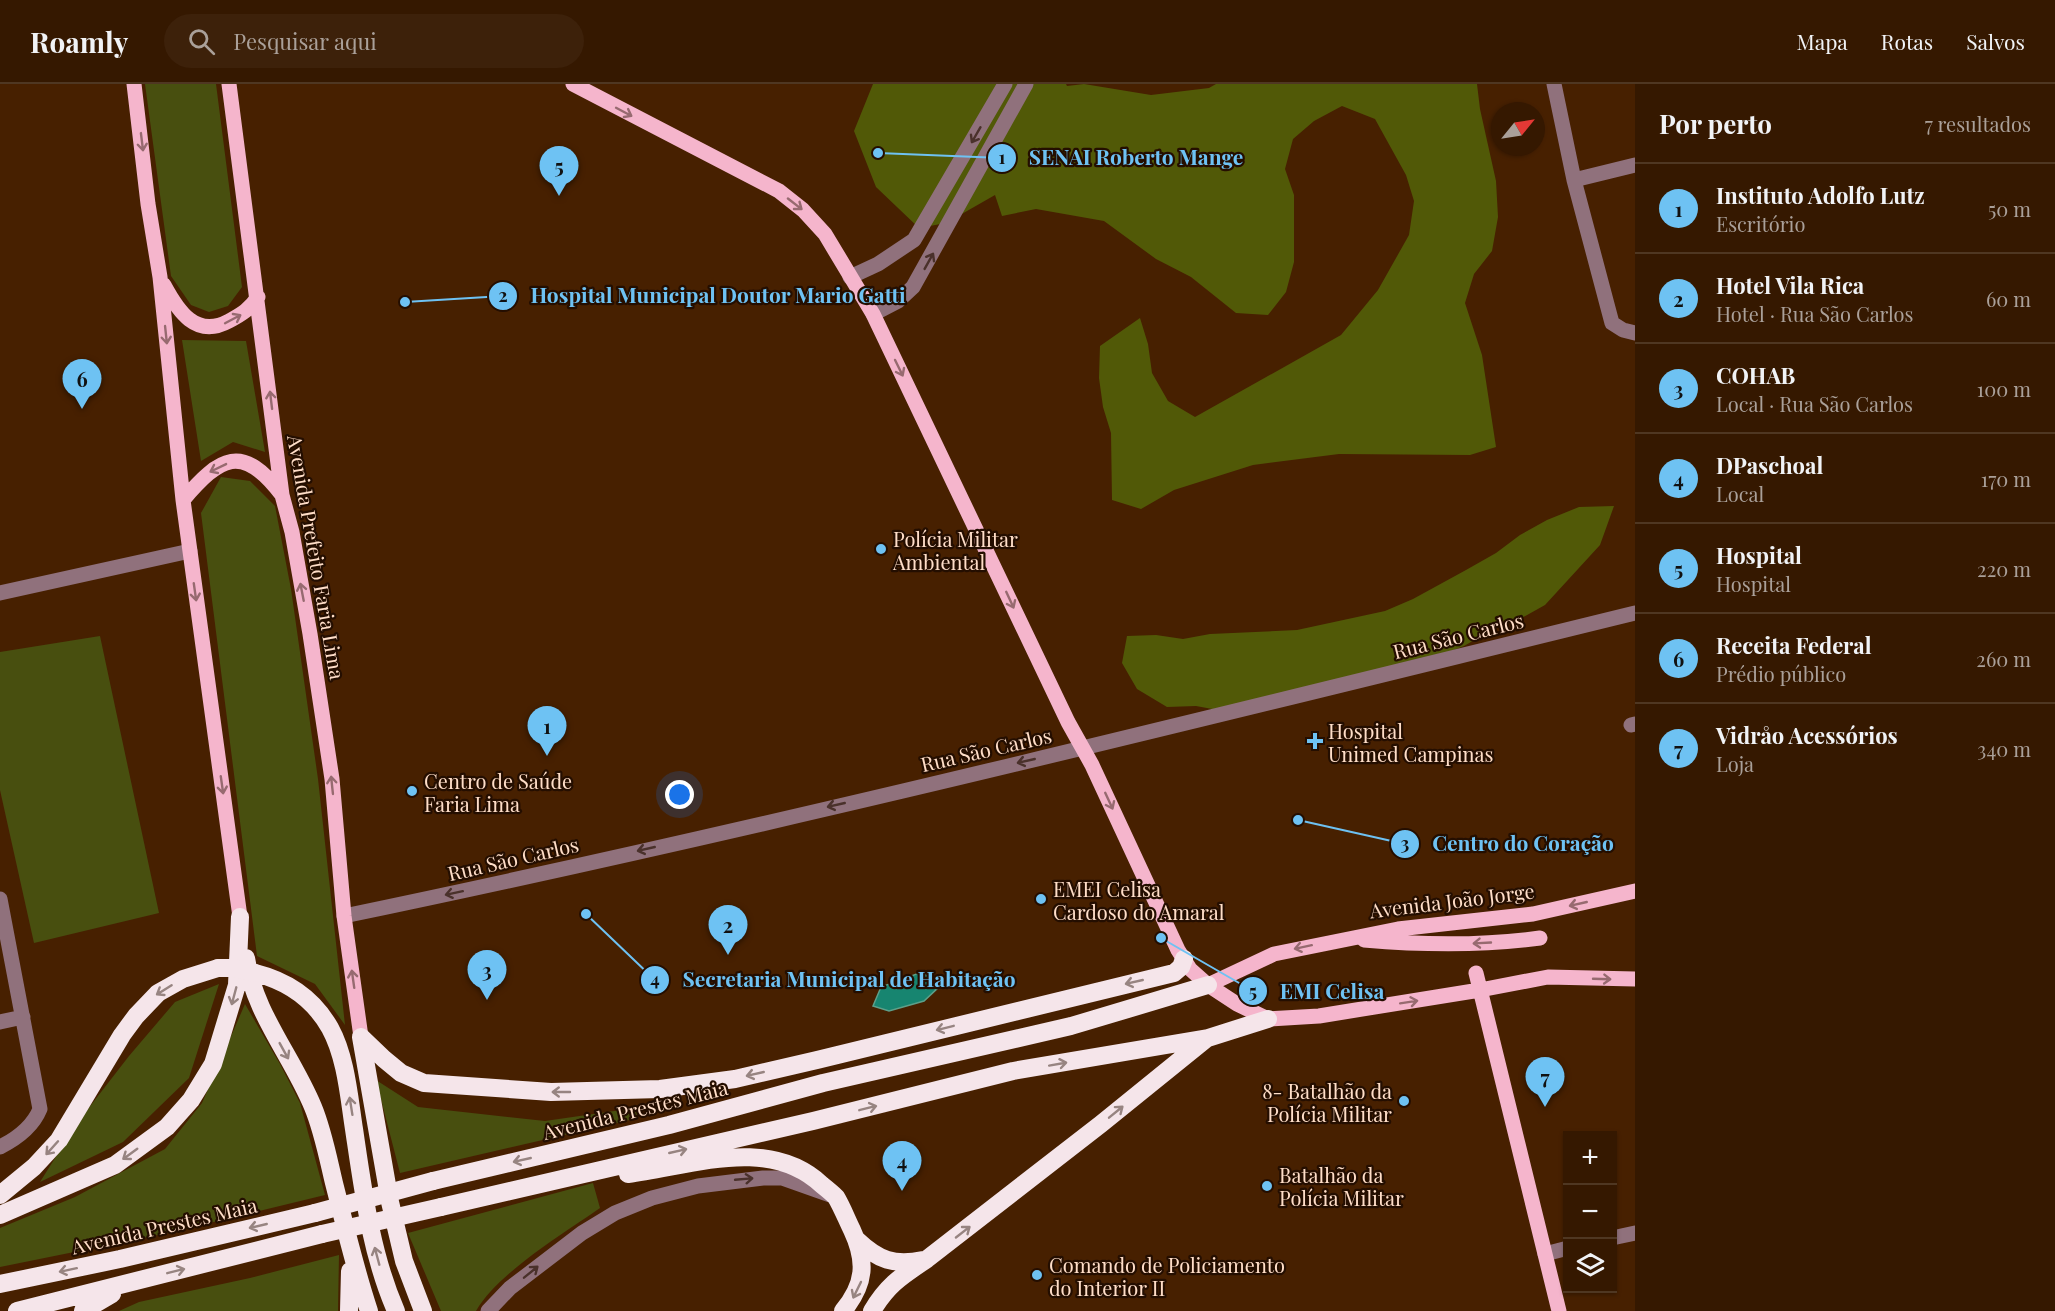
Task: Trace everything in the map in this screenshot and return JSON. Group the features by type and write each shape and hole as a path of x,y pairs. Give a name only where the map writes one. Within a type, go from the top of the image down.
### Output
{"highway":[{"path":"0,1215 115,1165 168,1127 191,1100 213,1064 237,985 240,917"},
{"path":"240,917 249,977 261,1010 314,1108 358,1280 369,1311"},
{"path":"361,1036 401,1073 424,1083 551,1092 660,1089 735,1079 1174,973 1181,967 1184,959"},
{"path":"0,1194 34,1167 59,1140 122,1035 158,993 183,979 218,968 233,968 255,973 294,988 315,1006 330,1029 346,1073 359,1164 375,1251 388,1294 396,1311"},
{"name":"Avenida Prestes Maia","path":"0,1284 120,1259 315,1213 433,1181 669,1125 823,1083 1071,1026 1208,985"},
{"path":"17,1311 322,1234 813,1121 1013,1071 1208,1038 1268,1019"},
{"path":"361,1036 390,1202 404,1261 423,1311"},
{"path":"872,1311 885,1290 900,1277 927,1259 1101,1124 1208,1038"},
{"path":"600,1169 630,1174 740,1157 766,1158 788,1164 812,1175 835,1197 857,1240 862,1276 855,1296 843,1311"},
{"path":"857,1240 868,1251 893,1262 905,1264 927,1259"},
{"path":"349,1311 350,1248"},
{"path":"83,1311 133,1282"}],"main road":[{"path":"134,84 148,204 160,277 183,500 240,917"},
{"name":"Avenida Prefeito Faria Lima","path":"230,84 282,495 292,532 310,634 332,779 344,916 361,1036"},
{"path":"573,84 779,191 803,210 825,234 873,314 1184,959 1190,969 1208,985 1237,1004 1268,1019 1318,1016 1548,977 1633,978"},
{"path":"160,277 173,303 189,320 205,328 225,324 248,311 258,297"},
{"path":"183,500 204,476 218,466 240,460 270,478 282,495"},
{"name":"Avenida João Jorge","path":"1274,954 1343,938 1398,929 1533,914 1635,891"},
{"path":"1343,938 1397,943 1468,944 1540,938"},
{"name":"Avenida Prestes Maia","path":"1208,985 1274,954"},
{"path":"1476,973 1559,1311"}],"street":[{"path":"850,277 878,264 914,240 1005,84"},
{"path":"873,314 898,301 913,287 1026,84"},
{"path":"1554,84 1574,180 1612,323 1623,330 1635,333"},
{"path":"1574,180 1635,165"},
{"path":"0,593 190,551"},
{"name":"Rua São Carlos","path":"344,916 511,881 1083,748 1635,613"},
{"path":"0,899 40,1109 37,1118 14,1140 0,1147"},
{"path":"0,1022 23,1017"},
{"path":"488,1311 510,1288 582,1233 615,1213 652,1198 698,1186 763,1178 782,1178 835,1197"},
{"path":"1617,1237 1635,1233"},
{"path":"1545,1254 1563,1249"}],"green space":[{"path":"145,84 216,84 242,287 228,306 209,312 191,305 171,276"},
{"path":"873,84 1066,84 1067,86 1084,84 1151,95 1209,88 1216,84 1477,84 1480,109 1496,181 1498,217 1492,251 1474,274 1465,303 1482,355 1496,447 1470,455 1339,454 1253,465 1174,490 1141,509 1112,500 1111,433 1103,407 1099,378 1100,346 1140,318 1148,344 1152,373 1168,401 1195,417 1341,335 1378,290 1409,235 1414,201 1406,175 1375,119 1342,106 1314,121 1293,139 1285,169 1294,195 1294,262 1286,292 1268,315 1236,313 1191,277 1156,259 1104,221 1036,209 1002,216 995,195 946,223 919,228 876,187 854,131"},
{"path":"182,340 246,341 265,452 233,442 201,461"},
{"path":"221,477 250,481 275,506 291,589 318,779 345,1025 315,984 257,956 201,513"},
{"path":"1614,506 1600,545 1545,605 1464,646 1403,670 1223,711 1196,706 1167,707 1137,689 1122,663 1127,636 1156,635 1183,639 1210,634 1297,630 1385,611 1413,599 1466,570 1547,520 1579,507"},
{"path":"100,636 159,913 34,943 0,790 0,652"},
{"path":"219,984 189,1078 123,1142 40,1182 77,1123 175,1002"},
{"path":"245,1004 300,1103 325,1195 168,1233 0,1267 0,1228 75,1197 165,1149 202,1103"},
{"path":"376,1080 418,1107 545,1121 635,1108 638,1118 400,1173"},
{"path":"593,1183 600,1208 516,1268 486,1296 476,1311 441,1311 408,1233"},
{"path":"339,1255 338,1311 119,1311 139,1302 250,1278"}],"water":[{"path":"922,972 940,986 924,1001 889,1011 873,1006 881,987"}],"place":[{"name":"SENAI Roberto Mange","path":"878,153"},
{"name":"Hospital","path":"559,196"},
{"name":"Hospital Municipal Doutor Mario Gatti","path":"405,302"},
{"name":"Receita Federal","path":"82,409"},
{"name":"Polícia Militar Ambiental","path":"881,549"},
{"name":"Hospital Unimed Campinas","path":"1315,741"},
{"name":"Instituto Adolfo Lutz","path":"547,756"},
{"name":"Centro de Saúde Faria Lima","path":"412,791"},
{"name":"Centro do Coração","path":"1298,820"},
{"name":"EMEI Celisa Cardoso do Amaral","path":"1041,899"},
{"name":"Secretaria Municipal de Habitação","path":"586,914"},
{"name":"EMI Celisa","path":"1161,938"},
{"name":"Hotel Vila Rica","path":"728,955"},
{"name":"COHAB","path":"487,1000"},
{"name":"8- Batalhão da Polícia Militar","path":"1404,1101"},
{"name":"Vidråo Acessórios","path":"1545,1107"},
{"name":"Batalhão da Polícia Militar","path":"1267,1186"},
{"name":"DPaschoal","path":"902,1191"},
{"name":"Comando de Policiamento do Interior II","path":"1037,1275"}]}
